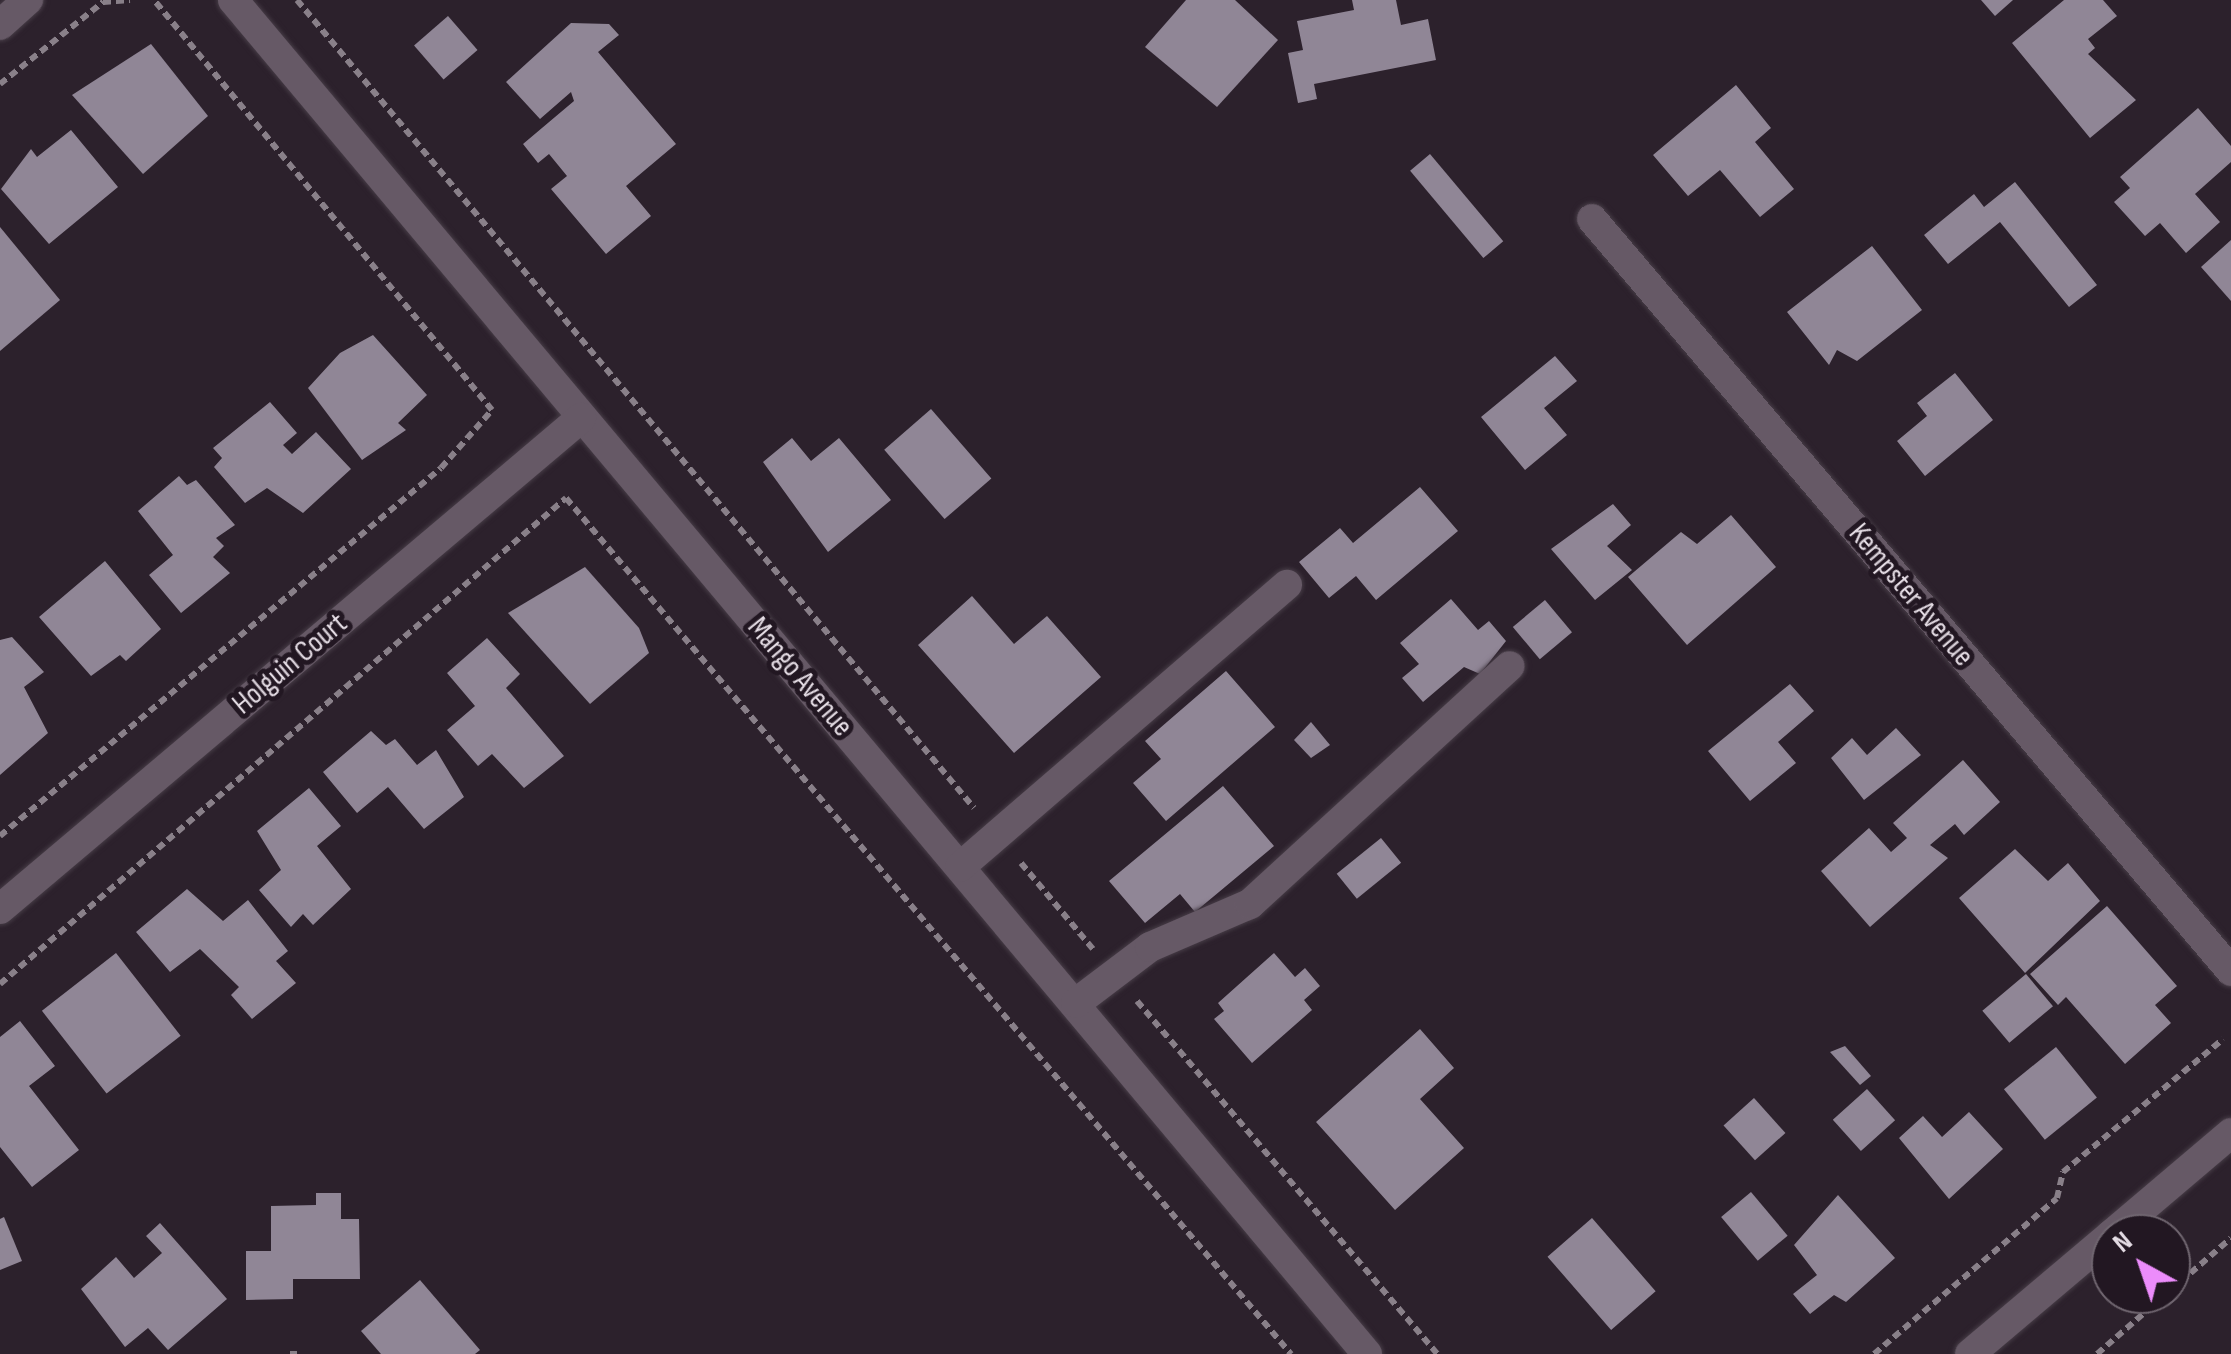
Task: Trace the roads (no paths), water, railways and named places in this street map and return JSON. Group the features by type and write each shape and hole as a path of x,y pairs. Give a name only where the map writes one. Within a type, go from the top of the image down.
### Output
{"street":[{"path":"0,25 28,0"},
{"name":"Mango Avenue","path":"233,0 1367,1354"},
{"name":"Kempster Avenue","path":"1592,219 2231,971"},
{"name":"Holguin Court","path":"0,909 581,418"},
{"path":"960,867 1288,585"},
{"path":"1076,1003 1112,972 1250,904 1510,666"},
{"path":"2136,1214 2231,1134"},
{"path":"1970,1354 2091,1252"}]}
